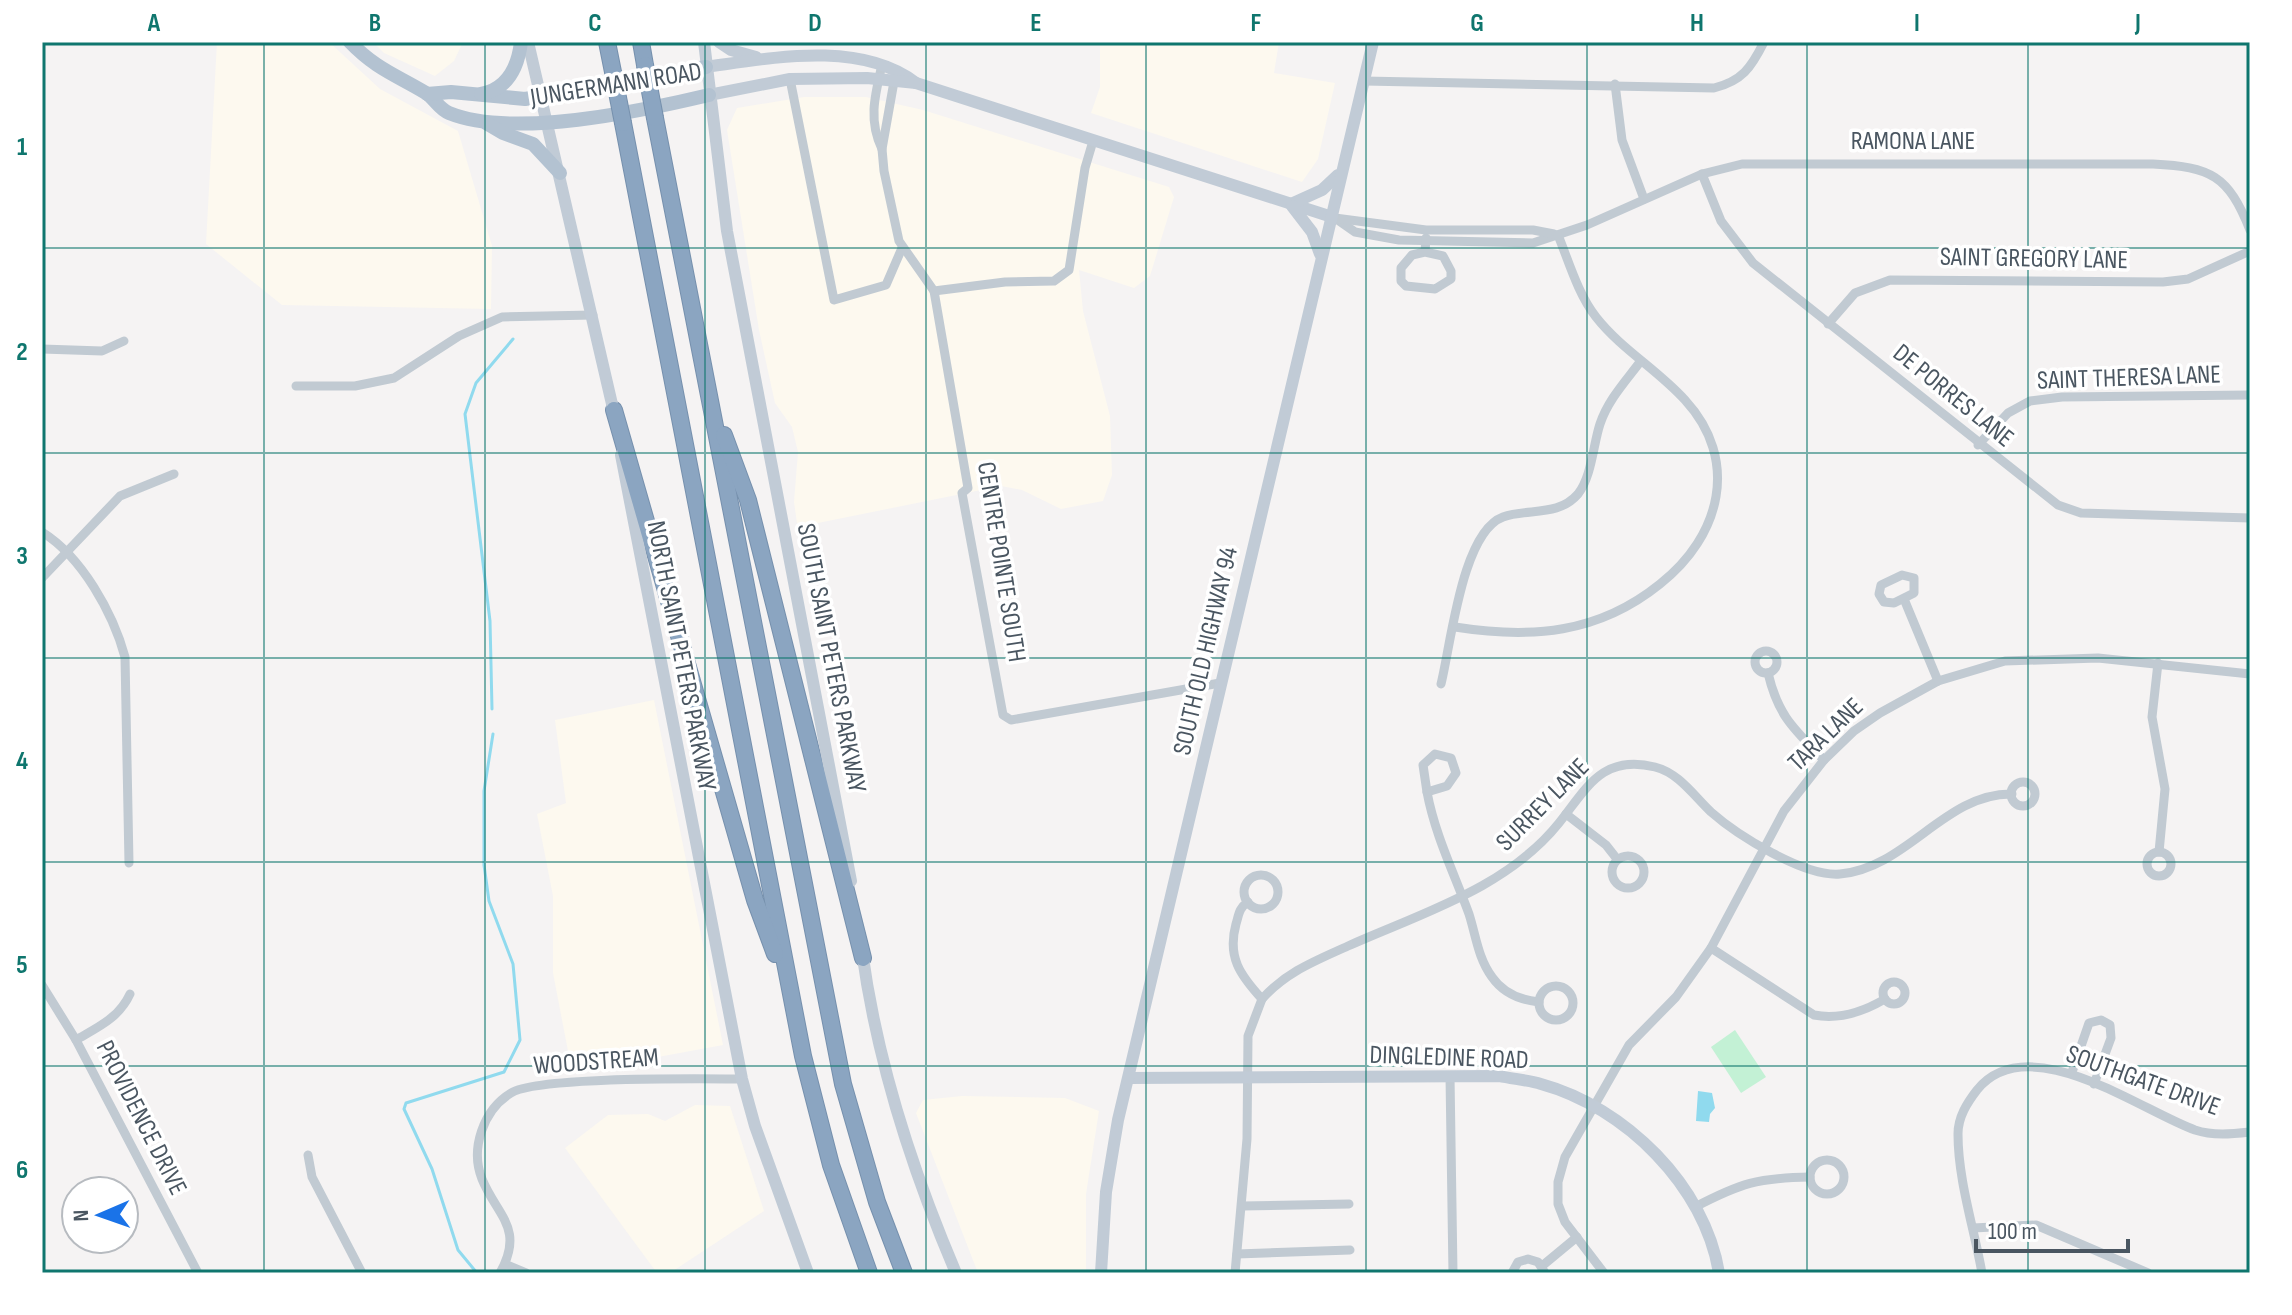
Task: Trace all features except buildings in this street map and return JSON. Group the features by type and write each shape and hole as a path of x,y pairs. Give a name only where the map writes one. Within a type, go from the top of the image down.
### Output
{"highway":[{"path":"607,42 792,1000 831,1165 869,1273"},
{"path":"641,42 843,1084 865,1165 904,1273"},
{"path":"708,392 748,500 863,958"},
{"path":"614,410 755,900 792,1000"}],"main road":[{"name":"JUNGERMANN ROAD","path":"350,42 377,67 427,94 445,112 482,121 548,123 790,79 916,83 1332,217"},
{"path":"471,96 488,92 507,80 518,60 521,42"},
{"name":"NORTH SAINT PETERS PARKWAY","path":"528,42 614,410 742,1079 755,1126 808,1273"},
{"name":"SOUTH SAINT PETERS PARKWAY","path":"704,42 727,231 854,896 863,958 896,1107 926,1198 956,1273"},
{"path":"719,42 731,50 762,59"},
{"name":"SOUTH OLD HIGHWAY 94","path":"1101,1273 1112,1155 1129,1078 1320,254 1332,217 1373,42"},
{"name":"JUNGERMANN ROAD","path":"427,94 451,92 504,99 541,96 762,59 843,58 897,69 916,83"},
{"path":"482,121 533,144 560,173"},
{"path":"1320,254 1312,232 1291,204 1322,190 1340,174"},
{"name":"DINGLEDINE ROAD","path":"1129,1078 1499,1076 1542,1084 1593,1106 1635,1134 1664,1162 1695,1207 1713,1247 1719,1273"}],"street":[{"path":"1364,81 1714,88 1729,84 1751,68 1764,42"},
{"name":"CENTRE POINTE SOUTH","path":"882,65 873,130 882,149 902,248 934,291 968,488 962,493 1003,715 1011,720 1220,683"},
{"name":"CENTRE POINTE SOUTH","path":"882,149 897,69"},
{"path":"790,79 834,300 886,285 902,248"},
{"path":"1615,84 1622,140 1644,199"},
{"path":"934,291 1005,282 1054,281 1069,270 1085,168 1093,141"},
{"name":"RAMONA LANE","path":"1332,217 1355,232 1425,247 1533,243 1702,174 1757,162 2193,166 2223,182 2241,207 2250,230"},
{"name":"DE PORRES LANE","path":"1702,174 1721,221 1753,263 1978,445 2058,505 2081,513 2250,518"},
{"name":"RAMONA LANE","path":"1332,217 1426,230 1533,230 1558,235"},
{"path":"1425,247 1426,230"},
{"path":"1501,231 1501,244"},
{"path":"1455,627 1525,635 1557,632 1598,622 1633,604 1660,585 1696,544 1715,506 1717,456 1707,429 1690,405 1640,362 1596,318 1584,299 1558,235"},
{"path":"1425,247 1443,256 1451,271 1451,279 1435,289 1406,286 1400,274 1404,263 1425,247"},
{"name":"SAINT GREGORY LANE","path":"1828,324 1855,293 1890,280 2163,282 2188,279 2250,251"},
{"path":"296,386 355,386 394,378 459,336 502,317 593,315"},
{"path":"42,349 102,351 124,341"},
{"path":"1441,684 1469,564 1482,533 1503,517 1554,509 1568,503 1580,491 1609,403 1640,362"},
{"name":"SAINT THERESA LANE","path":"1978,445 2008,413 2030,401 2062,397 2250,395"},
{"path":"42,578 120,496 174,474"},
{"path":"42,532 97,590 117,626 125,657 129,863"},
{"path":"1904,599 1938,681"},
{"name":"TARA LANE","path":"1604,1273 1577,1237 1558,1204 1558,1182 1565,1157 1629,1045 1676,997 1711,948 1784,811 1824,760 1880,713 1938,681 1996,663 2028,658 2098,658 2250,674"},
{"path":"2158,663 2152,717 2165,789 2159,852"},
{"path":"1768,673 1775,703 1784,718 1824,760"},
{"path":"1427,792 1447,786 1455,778 1456,767 1446,755 1430,756 1423,765 1427,792 1434,826 1462,895 1481,960 1493,979 1508,993 1539,1002"},
{"name":"SURREY LANE","path":"1262,999 1291,971 1462,895 1510,870 1541,845 1580,791 1598,775 1617,767 1636,764 1658,768 1676,777 1714,814 1765,847 1815,871 1842,874 1863,869 1904,849 1945,816 1971,803 1992,794 2012,794"},
{"path":"1566,814 1606,845 1617,859"},
{"path":"1235,1273 1242,1206 1248,1036 1262,999 1235,964 1232,939 1240,907 1248,902"},
{"path":"1711,948 1814,1015 1847,1015 1867,1010 1885,999"},
{"name":"PROVIDENCE DRIVE","path":"42,985 76,1040 198,1273"},
{"path":"76,1040 110,1020 124,1008 130,994"},
{"path":"2072,1072 2089,1023 2101,1020 2110,1025 2111,1038 2094,1084"},
{"name":"SOUTHGATE DRIVE","path":"1982,1273 1958,1135 1967,1102 1983,1083 2006,1071 2041,1068 2072,1072 2197,1131 2224,1134 2250,1132"},
{"path":"1450,1076 1453,1273"},
{"name":"WOODSTREAM","path":"502,1269 510,1224 485,1186 478,1156 485,1121 512,1092 530,1086 606,1081 742,1079"},
{"path":"308,1155 312,1177 362,1273"},
{"path":"1695,1207 1736,1185 1760,1178 1810,1177"},
{"path":"1242,1206 1349,1204"},
{"path":"1973,1228 2036,1225 2148,1273"},
{"path":"1512,1273 1523,1260 1534,1260 1544,1270 1577,1237"},
{"path":"1237,1254 1350,1250"},
{"path":"502,1269 526,1273"}],"shaded area":[{"path":"217,42 329,42 380,89 458,131 492,246 491,309 282,305 206,244"},
{"path":"373,42 463,42 454,61 435,76 384,53"},
{"path":"1100,42 1279,42 1274,73 1335,83 1318,159 1302,182 1091,113 1100,87"},
{"path":"804,97 866,97 923,110 1169,187 1174,197 1150,276 1134,288 1079,270 1083,311 1110,416 1112,475 1103,501 1061,509 1022,490 1001,486 808,525 797,523 794,502 798,452 792,427 775,403 759,330 727,130 737,108"},
{"path":"654,700 723,1045 609,1066 568,1051 553,973 553,896 537,814 566,803 555,720"},
{"path":"962,1096 1065,1098 1099,1111 1086,1194 1086,1273 978,1273 916,1113 923,1100"},
{"path":"695,1105 730,1106 764,1211 670,1273 657,1273 565,1148 608,1115 648,1114 665,1121"}],"green space":[{"path":"1735,1030 1766,1077 1741,1093 1711,1047"}],"water":[{"path":"1698,1091 1712,1093 1715,1108 1709,1122 1696,1121"}],"waterway":[{"path":"492,709 490,621 465,414 476,383 513,339"},
{"path":"477,1273 458,1250 432,1169 404,1109 406,1103 504,1072 520,1040 513,964 489,901 484,865 484,791 493,734"}]}
